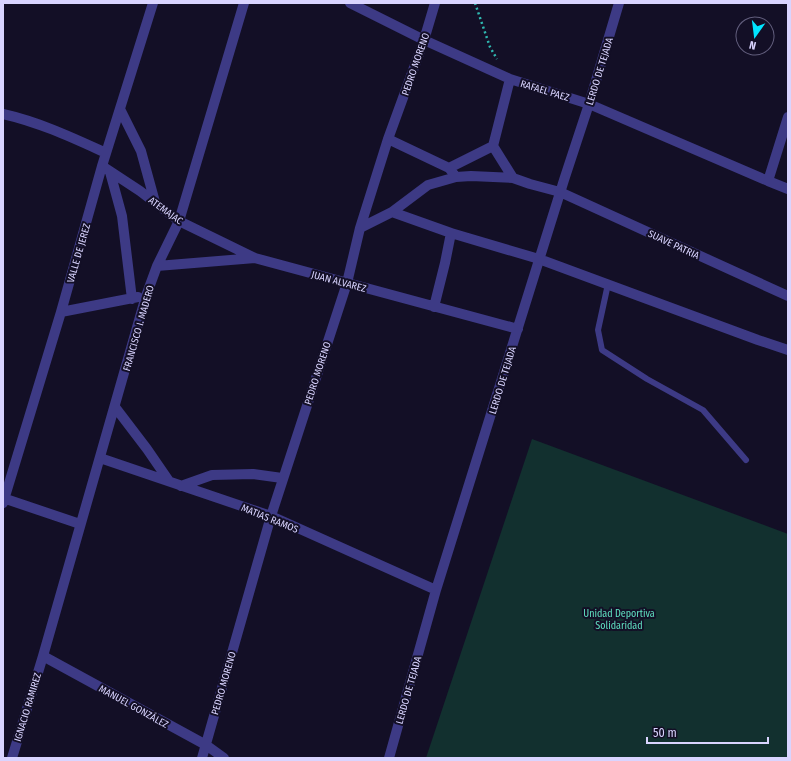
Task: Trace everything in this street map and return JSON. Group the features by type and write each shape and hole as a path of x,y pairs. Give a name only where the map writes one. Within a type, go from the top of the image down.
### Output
{"street":[{"name":"VALLE DE JEREZ","path":"3,500 106,169 106,153 153,3"},
{"name":"FRANCISCO I. MADERO","path":"43,656 146,296 157,266 179,221 244,3"},
{"name":"RAFAEL PAEZ","path":"350,3 424,40 510,79 589,104 788,189"},
{"name":"PEDRO MORENO","path":"202,758 270,516 347,283 360,228 388,139 424,40 435,3"},
{"name":"LERDO DE TEJADA","path":"389,758 436,590 560,192 589,104 619,3"},
{"path":"510,79 493,146 513,178"},
{"path":"120,109 141,152 155,202"},
{"path":"3,114 56,131 106,153"},
{"path":"768,181 788,117"},
{"path":"388,139 449,168 456,177"},
{"path":"449,168 493,146"},
{"path":"106,169 122,216 132,299"},
{"name":"ATEMAJAC","path":"106,169 140,191 179,221 255,258"},
{"name":"SUAVE PATRIA","path":"360,228 392,212 428,185 456,177 471,176 513,178 560,192 788,296"},
{"path":"392,212 451,233 539,259 788,350"},
{"path":"434,307 451,233"},
{"name":"JUAN ALVAREZ","path":"157,266 255,258 518,329"},
{"path":"61,312 146,296"},
{"path":"115,407 169,481"},
{"name":"MATIAS RAMOS","path":"100,458 270,516 436,590"},
{"path":"181,486 212,475 253,474 282,478"},
{"path":"3,500 80,524"},
{"name":"MANUEL GONZÁLEZ","path":"43,656 206,745 224,758"},
{"name":"IGNACIO RAMIREZ","path":"12,758 43,656"}],"lane":[{"path":"608,284 598,330 602,350 647,379 703,410 746,460"}],"path":[{"path":"475,3 490,46 498,60"}],"green space":[{"name":"Unidad Deportiva Solidaridad","path":"532,439 788,534 788,758 426,758"}]}
